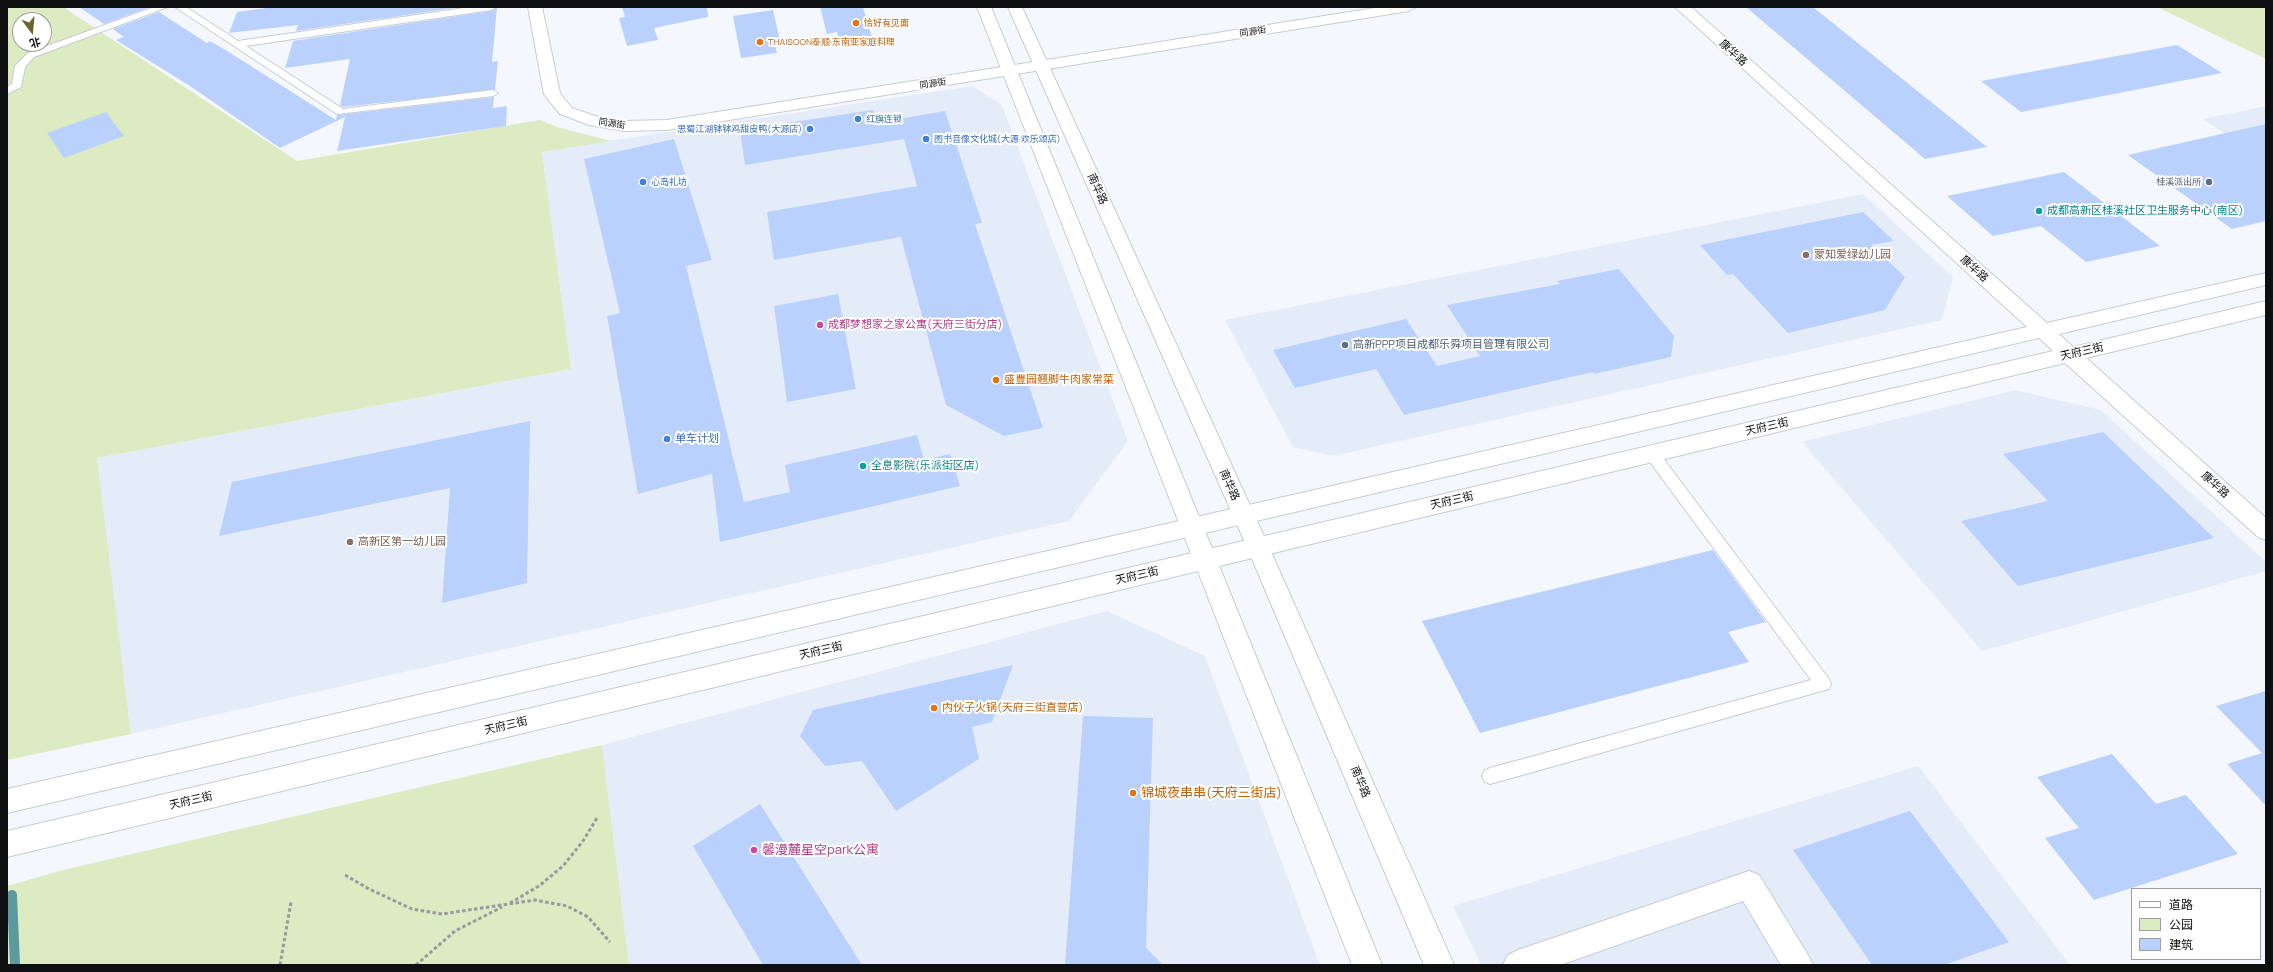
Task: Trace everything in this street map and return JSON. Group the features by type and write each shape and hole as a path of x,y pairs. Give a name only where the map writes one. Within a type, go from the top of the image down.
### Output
{"street":[{"name":"同源街","path":"535,7 552,94 566,111 595,122 624,126 667,125 1010,72 1409,7"},
{"path":"984,7 1194,526 1206,560 1367,965"},
{"name":"南华路","path":"1015,7 1242,515 1258,547 1439,965"},
{"name":"康华路","path":"1682,7 2266,531"},
{"path":"7,801 2266,279"},
{"name":"天府三街","path":"7,844 2266,308"},
{"path":"1518,965 1749,885 1798,965"}],"lane":[{"path":"7,91 17,85 20,66 31,55 163,7"},
{"path":"180,7 341,112 493,93"},
{"path":"236,44 491,7"},
{"path":"1490,776 1823,684 1652,454"}],"path":[{"path":"416,965 455,931 539,886 563,866 583,841 596,818"},
{"path":"345,875 369,890 412,909 442,914 535,900 567,906 588,917 610,942"},
{"path":"280,965 291,902"}],"shaded area":[{"path":"972,86 1002,105 1128,441 1069,521 131,734 97,458 571,369 542,151"},
{"path":"2266,106 2266,161 2203,119"},
{"path":"1863,194 1953,277 1942,320 1333,456 1293,447 1225,320"},
{"path":"2015,390 2101,410 2266,562 2266,571 1982,651 1802,442"},
{"path":"1107,611 1205,656 1320,965 629,965 602,745"},
{"path":"1918,766 2070,965 1481,965 1453,906"}],"green space":[{"path":"7,7 63,7 297,161 540,120 557,127 611,141 542,152 571,369 97,458 131,734 7,760"},
{"path":"2157,7 2266,7 2266,59"},
{"path":"602,745 629,965 7,965 7,886 63,870"}],"building":[{"path":"79,7 150,7 104,24"},
{"path":"274,7 461,7 296,31 298,25 229,33 237,12"},
{"path":"497,7 492,62 498,61 495,90 343,107 340,105 350,59 285,68 293,41 491,11"},
{"path":"622,7 707,7 708,17 654,28 658,40 627,46 619,18 625,17"},
{"path":"820,7 863,7 872,37 839,42 837,32 827,34"},
{"path":"1746,7 1813,7 1987,147 1925,159"},
{"path":"773,10 780,41 774,41 777,53 741,58 733,16"},
{"path":"159,12 207,43 210,41 224,49 336,120 337,115 494,97 493,108 507,106 506,126 337,151 345,117 280,148 190,86 116,40 124,37 113,29"},
{"path":"2177,45 2222,73 2021,112 1981,81"},
{"path":"873,110 876,123 945,111 982,223 975,224 1043,428 1004,436 946,405 901,237 774,260 767,212 917,186 904,139 745,165 740,130"},
{"path":"106,112 124,136 64,158 47,133"},
{"path":"2266,124 2266,221 2232,229 2128,155"},
{"path":"674,139 712,260 686,266 744,502 790,492 785,465 917,435 924,460 950,454 960,486 720,542 712,474 638,494 607,316 620,313 584,159"},
{"name":"成都高新区桂溪社区卫生服务中心(南区)","path":"2064,172 2160,246 2086,262 2041,226 1993,236 1947,196"},
{"path":"1863,212 1894,241 1871,245 1905,277 1885,310 1788,333 1733,274 1727,275 1700,245"},
{"path":"1619,269 1674,336 1671,357 1594,374 1593,372 1404,415 1376,369 1295,388 1273,350 1406,319 1437,366 1480,356 1447,305 1560,284 1557,281"},
{"path":"838,294 856,389 787,402 774,306"},
{"path":"530,421 527,583 442,603 450,488 219,536 232,482"},
{"path":"2103,432 2214,538 2018,586 1961,521 2048,501 2003,454"},
{"path":"1713,550 1766,622 1728,632 1749,662 1480,733 1422,621"},
{"path":"1013,665 992,722 972,727 979,759 896,811 862,761 825,766 800,736 813,710"},
{"path":"2266,691 2266,806 2227,764 2262,753 2216,706"},
{"path":"1083,716 1153,718 1146,948 1163,965 1065,965"},
{"path":"2112,754 2156,804 2186,795 2238,854 2094,900 2045,838 2079,828 2037,777"},
{"path":"760,804 862,965 763,965 693,846"},
{"path":"1910,811 2009,942 1944,965 1872,965 1793,850"}],"waterway":[{"path":"12,895 15,965"}],"place":[{"name":"恰好有见面","path":"856,23"},
{"name":"THAISOON泰顺·东南亚家庭料理","path":"760,42"},
{"name":"红旗连锁","path":"858,119"},
{"name":"思蜀江湖钵钵鸡甜皮鸭(大源店)","path":"810,129"},
{"name":"图书音像文化城(大源·欢乐颂店)","path":"926,139"},
{"name":"心岛礼坊","path":"643,182"},
{"name":"桂溪派出所","path":"2209,182"},
{"name":"成都高新区桂溪社区卫生服务中心(南区)","path":"2039,211"},
{"name":"蒙知爱绿幼儿园","path":"1806,255"},
{"name":"成都梦想家之家公寓(天府三街分店)","path":"820,325"},
{"name":"高新PPP项目成都乐舜项目管理有限公司","path":"1345,345"},
{"name":"盛豊园翘脚牛肉家常菜","path":"996,380"},
{"name":"单车计划","path":"667,439"},
{"name":"全息影院(乐派街区店)","path":"863,466"},
{"name":"高新区第一幼儿园","path":"350,542"},
{"name":"内伙子火锅(天府三街直营店)","path":"934,708"},
{"name":"锦城夜串串(天府三街店)","path":"1133,793"},
{"name":"馨漫麓星空park公寓","path":"754,850"}]}
